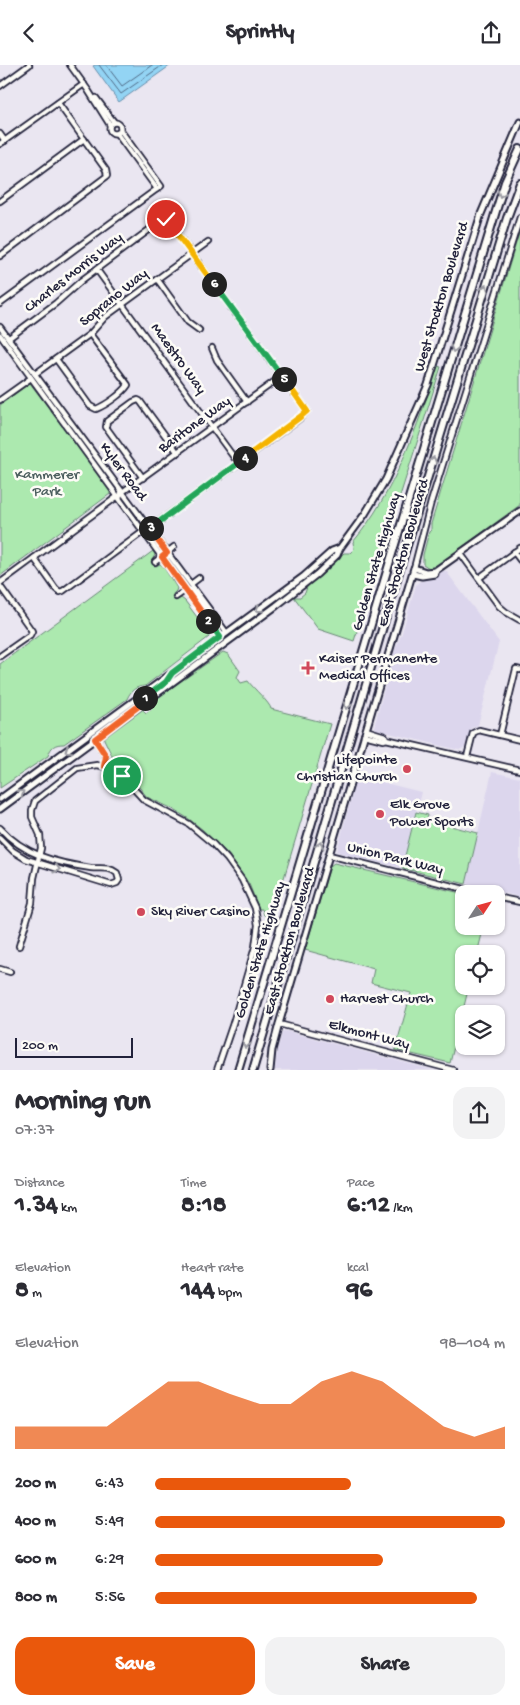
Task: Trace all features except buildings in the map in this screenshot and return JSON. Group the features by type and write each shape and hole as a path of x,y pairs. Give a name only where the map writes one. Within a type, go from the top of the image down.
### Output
{"highway":[{"name":"Golden State Highway","path":"238,1070 409,495 505,182 520,149"},
{"name":"Golden State Highway","path":"253,1070 424,489 507,218 520,183"}],"main road":[{"name":"West Stockton Boulevard","path":"340,547 365,514 386,479 428,385 481,214 520,122"},
{"path":"413,571 431,573 461,554 520,511"},
{"path":"0,799 293,584 332,551 340,547"},
{"path":"0,809 276,606 330,562 337,555 340,547"},
{"path":"298,589 301,583 315,570 315,567"},
{"name":"East Stockton Boulevard","path":"270,1070 278,1024 413,571"},
{"path":"276,606 276,603 292,589 293,584"},
{"path":"144,702 146,697 168,681 172,673"},
{"path":"109,727 115,720 138,703 139,698"}],"street":[{"path":"0,86 29,65"},
{"path":"0,304 159,188 119,132 122,129 116,122 112,123 70,65"},
{"path":"0,144 84,84"},
{"path":"0,256 105,178 107,171 58,103"},
{"path":"0,134 5,141"},
{"path":"0,201 84,139"},
{"name":"East Stockton Boulevard","path":"413,571 432,502 520,217"},
{"name":"Charles Morris Way","path":"4,341 163,220 168,221 307,411 63,591 60,592 56,589 34,558"},
{"name":"Soprano Way","path":"0,400 90,334 105,317 122,304 208,242"},
{"name":"Maestro Way","path":"97,270 238,463"},
{"path":"157,279 188,322 199,330"},
{"name":"Kyler Road","path":"0,327 4,341 53,403 62,410 120,495"},
{"path":"56,359 90,406 96,409 100,407 128,385 90,334"},
{"name":"Kyler Road","path":"0,335 18,360 31,373 94,463 167,553 226,632"},
{"path":"212,348 217,360 247,402"},
{"name":"Baritone Way","path":"0,585 282,376"},
{"path":"143,478 106,427 108,421 136,400 140,401 178,453"},
{"name":"Kyler Road","path":"147,529 162,557 220,637"},
{"path":"154,562 174,547"},
{"path":"479,578 520,548"},
{"path":"514,552 520,560"},
{"path":"461,554 499,607 520,620"},
{"path":"191,584 199,578"},
{"path":"0,585 32,631 30,635 0,657"},
{"path":"176,597 185,590 191,590 205,609 214,616"},
{"path":"500,735 516,669 520,670"},
{"path":"467,757 473,733 479,730 520,740"},
{"path":"365,733 384,735 386,739 520,770"},
{"path":"95,739 106,756 104,766"},
{"path":"19,946 32,903 41,839 32,814 32,807 37,799 77,768 93,765 104,766 122,776 144,800 189,824 213,844 238,874 252,900 258,920 256,947 234,1023 217,1070"},
{"path":"0,828 21,847 39,855 71,865 110,869 117,873 119,880 111,885 18,855 0,838"},
{"name":"Union Park Way","path":"328,855 455,887"},
{"path":"505,899 520,902"},
{"path":"0,969 10,972"},
{"name":"Elkmont Way","path":"278,1024 453,1070"}],"shaded area":[{"path":"446,571 499,642 478,725 471,728 465,747 459,750 377,730 374,727 394,652 402,633 416,585 420,581 432,579"},
{"path":"492,772 520,778 520,897 505,893 505,885 466,884"},
{"path":"357,776 421,792 402,868 337,851"},
{"path":"286,1031 433,1070 275,1070 277,1051 282,1033"}],"green space":[{"path":"520,230 520,505 436,566 429,568 423,564 423,555 431,524"},
{"path":"437,366 441,367 354,641 318,629 294,597 300,597 305,593 307,587 344,553 350,553 354,549 353,542 381,503 403,459 422,412"},
{"name":"Kammerer Park","path":"30,383 110,490 110,494 0,576 0,405"},
{"path":"153,551 155,555 152,560 156,566 160,564 163,566 177,588 173,594 177,600 181,598 185,601 209,633 209,637 145,686 134,689 127,699 64,744 54,746 48,756 0,788 0,664"},
{"path":"223,652 228,654 240,671 237,677 241,683 248,681 271,709 330,724 272,918 264,915 262,909 259,909 249,884 228,854 189,819 147,797 128,773 114,760 104,739 106,733 139,710 142,709 146,713 153,708 152,702 154,700"},
{"path":"416,812 428,815 427,820 478,833 466,884 402,868"},
{"path":"334,863 455,892 455,935 482,935 479,945 455,945 455,995 467,995 464,1005 455,1005 455,1043 450,1063 395,1050 411,993 371,983 374,969 305,950 330,866"}],"water":[{"path":"171,65 119,102 93,66"}],"place":[{"name":"Kaiser Permanente Medical Offices","path":"308,668"},
{"name":"Lifepointe Christian Church","path":"407,769"},
{"name":"Elk Grove Power Sports","path":"380,814"},
{"name":"Sky River Casino","path":"141,912"},
{"name":"Harvest Church","path":"330,999"}],"route":[{"path":"122,776 104,766 106,756 104,750 95,739 144,702 146,697 168,681 172,673 220,637 162,557 167,553 149,529 307,411 166,219"}]}
